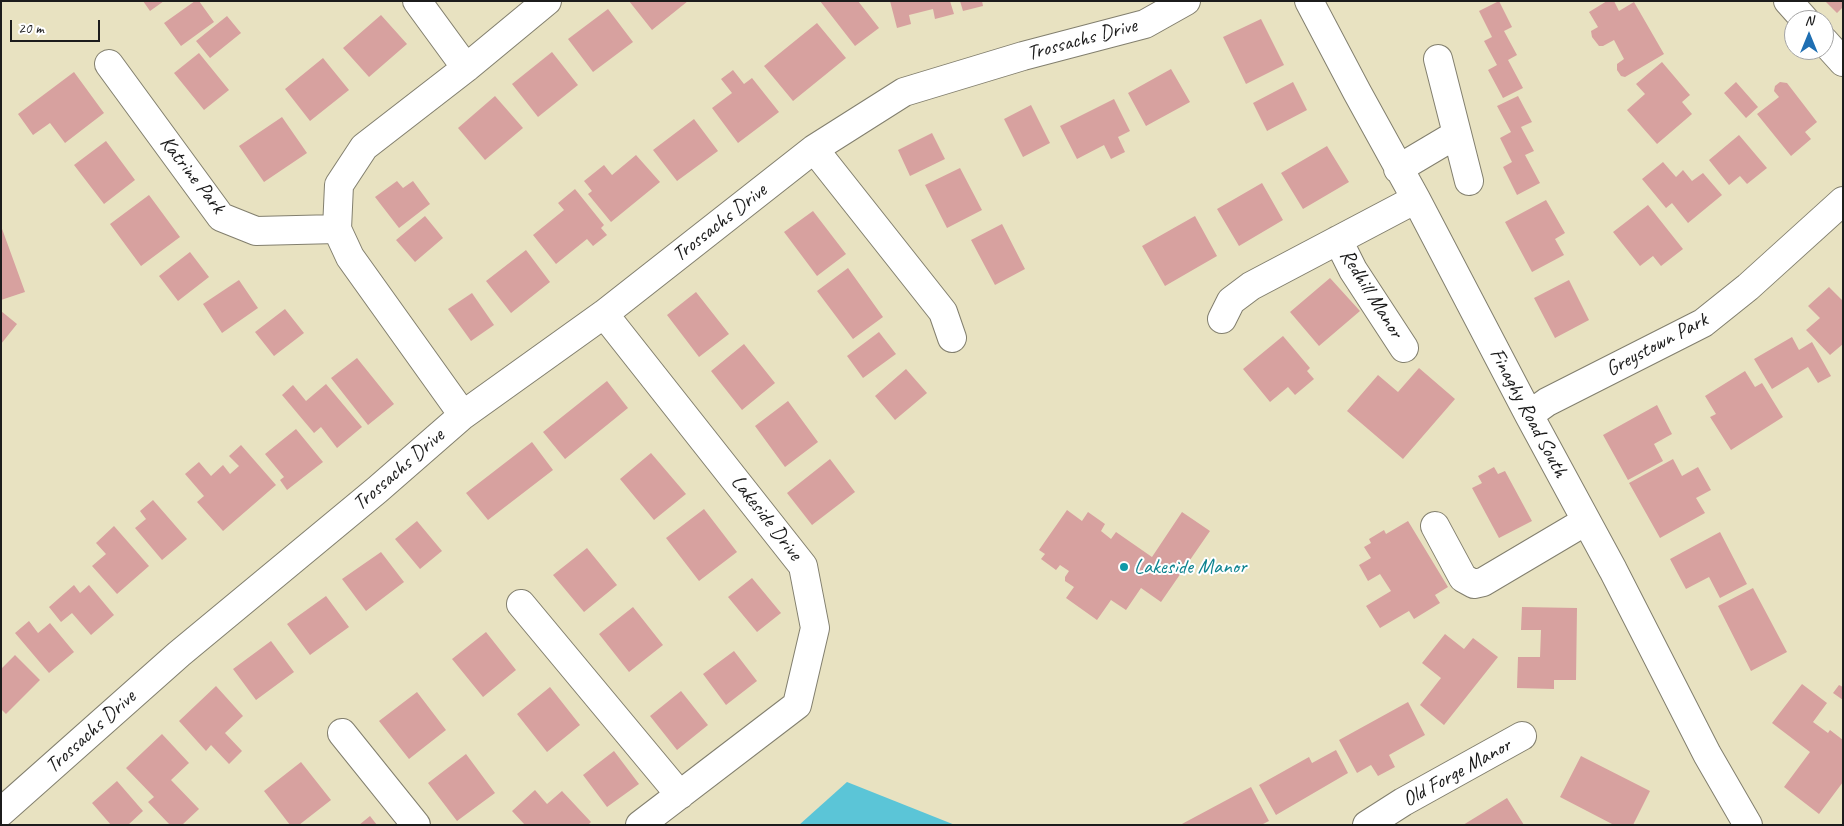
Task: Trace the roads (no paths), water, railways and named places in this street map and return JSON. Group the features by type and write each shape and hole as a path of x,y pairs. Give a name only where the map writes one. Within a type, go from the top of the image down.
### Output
{"street":[{"path":"416,1 466,68"},
{"path":"463,415 350,257 337,230 339,185 364,146 466,68 547,1"},
{"name":"Trossachs Drive","path":"1,812 179,654 377,490 463,415 604,314 814,148 904,92 1023,56 1145,24 1186,1"},
{"name":"Finaghy Road South","path":"1309,1 1613,570 1708,754 1748,825"},
{"path":"1834,52 1843,62"},
{"path":"1438,59 1469,181"},
{"name":"Katrine Park","path":"109,64 221,218 256,231 337,230"},
{"path":"1398,169 1457,134"},
{"path":"814,148 943,312 952,338"},
{"name":"Redhill Manor","path":"1222,319 1231,301 1251,286 1416,200"},
{"name":"Greystown Park","path":"1529,415 1547,402 1703,323 1748,287 1843,201"},
{"name":"Redhill Manor","path":"1338,240 1353,270 1404,348"},
{"name":"Lakeside Drive","path":"604,314 803,566 815,628 798,705 640,825"},
{"path":"1435,526 1463,578 1474,584 1483,582 1586,521"},
{"path":"521,604 680,795"},
{"path":"342,733 416,825"},
{"name":"Old Forge Manor","path":"1367,825 1403,802 1522,736"}],"water":[{"path":"847,782 955,825 799,825"}],"place":[{"name":"Lakeside Manor","path":"1124,567"}]}
